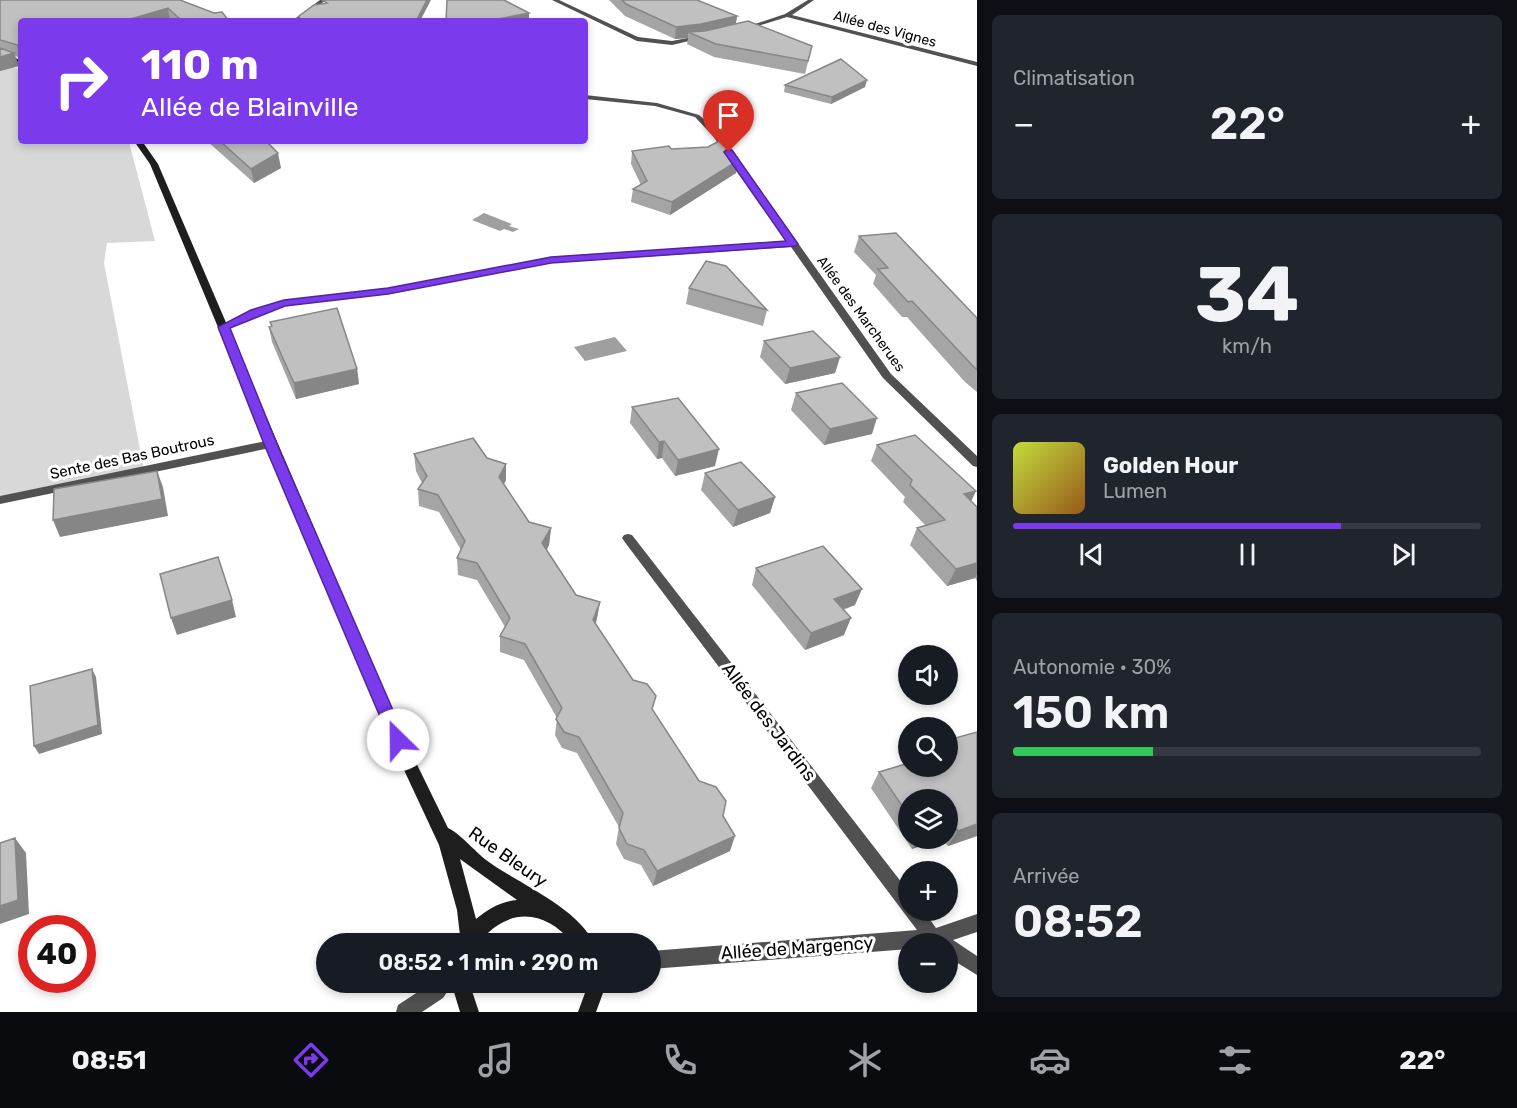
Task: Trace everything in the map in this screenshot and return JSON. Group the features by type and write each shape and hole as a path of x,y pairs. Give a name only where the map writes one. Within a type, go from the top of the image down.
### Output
{"street":[{"path":"299,18 323,0"},
{"path":"555,0 623,34 656,43 672,43 710,36"},
{"path":"740,30 799,10 811,0"},
{"name":"Allée des Vignes","path":"787,15 977,64"},
{"path":"0,55 18,61"},
{"name":"Allée des Marcherues","path":"588,97 655,104 696,116 716,134 887,376 977,463"},
{"path":"140,144 154,165 410,768 438,822 458,875 466,910 468,933"},
{"path":"224,327 284,303 388,291 551,260 793,244"},
{"name":"Sente des Bas Boutrous","path":"0,500 271,444"},
{"name":"Allée des Jardins","path":"628,538 898,892"},
{"name":"Rue Bleury","path":"438,822 463,851 561,917 578,933"},
{"path":"475,933 484,922 502,911 522,907 542,909 561,917"},
{"path":"922,921 932,933"},
{"name":"Allée de Margency","path":"958,934 977,923"},
{"name":"Allée de Margency","path":"661,959 898,946"},
{"path":"958,954 977,966"},
{"path":"405,1012 420,1004 432,993"},
{"path":"463,993 470,1012"},
{"path":"587,1012 594,993"}],"shaded area":[{"path":"0,63 18,69 18,144 130,144 155,241 107,243 104,263 144,470 0,500"},
{"path":"484,213 519,229 513,232 504,229 500,231 472,220"},
{"path":"615,337 627,351 585,361 574,347"}],"building":[{"path":"0,0 180,0 214,13 222,12 227,18 179,18 168,8 134,18 18,18 18,45 0,40"},
{"path":"322,0 427,0 418,18 299,18 314,5 327,3"},
{"path":"447,0 504,0 529,13 503,18 446,18"},
{"path":"622,0 697,0 737,16 676,27"},
{"path":"748,21 812,46 808,61 716,44 688,32 705,31"},
{"path":"0,48 14,53 0,57"},
{"path":"841,59 867,80 832,97 785,85"},
{"path":"723,139 739,160 672,202 633,189 647,181 632,151 669,146 671,149 708,147"},
{"path":"223,144 269,144 278,153 251,169"},
{"path":"896,233 977,318 977,370 912,301 908,302 878,269 888,268 859,236"},
{"path":"706,261 726,266 767,310 689,288"},
{"path":"337,308 357,369 294,383 269,327 272,326 270,322"},
{"path":"813,331 840,357 790,368 764,341"},
{"path":"842,383 877,418 830,429 796,393"},
{"path":"678,398 719,449 678,460 664,441 659,442 632,407"},
{"path":"915,435 976,491 964,494 977,507 977,563 956,569 917,528 945,520 910,485 912,480 877,445"},
{"path":"473,438 487,458 506,464 499,477 529,522 551,528 542,543 576,595 600,602 593,620 633,680 647,684 656,696 652,709 699,781 716,787 726,801 723,816 735,836 657,871 644,850 627,844 619,828 623,813 579,737 564,732 556,719 562,708 525,644 500,636 510,618 477,563 457,558 465,541 438,495 418,489 427,476 414,454"},
{"path":"741,462 775,497 738,510 705,473"},
{"path":"157,471 162,499 53,520 54,489"},
{"path":"823,546 862,589 834,599 851,618 811,633 756,568"},
{"path":"218,557 232,600 171,618 160,574"},
{"path":"92,669 98,725 34,746 30,686"},
{"path":"977,732 977,824 958,831 958,789 898,789 898,800 879,772 898,766 898,777 958,777 958,737"},
{"path":"15,838 18,900 0,906 0,843"}],"route":[{"path":"398,740 271,444 224,327 284,303 388,291 551,260 793,244 729,152"}]}
